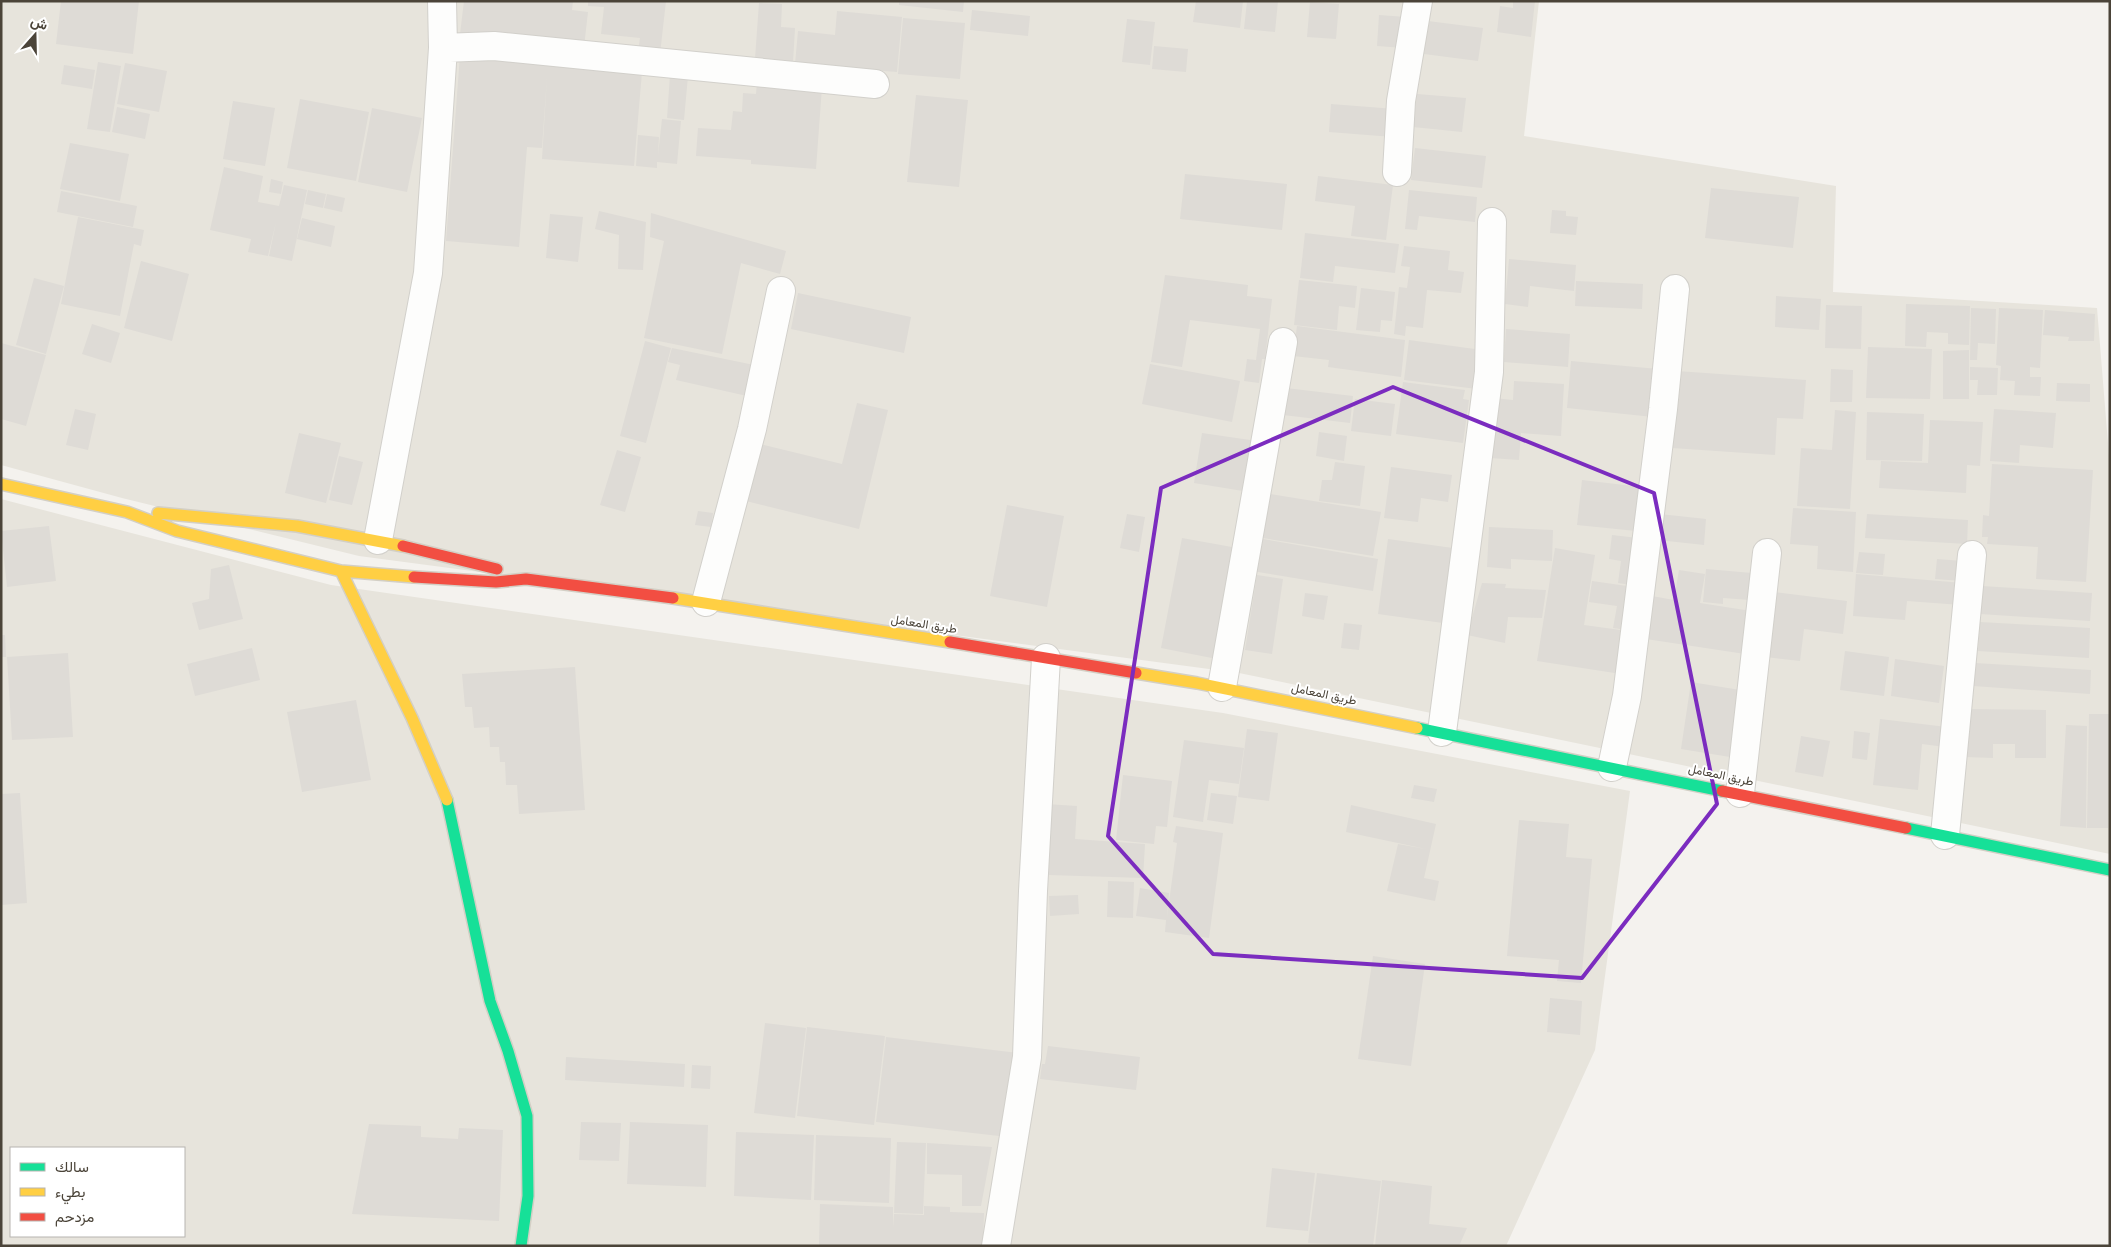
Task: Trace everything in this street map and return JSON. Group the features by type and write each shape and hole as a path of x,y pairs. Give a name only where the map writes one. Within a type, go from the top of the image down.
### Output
{"main road":[{"path":"1,484 128,512 177,531 341,571 496,582 526,580"},
{"path":"128,512 239,519 297,526 378,540 510,572 526,580"},
{"path":"341,571 412,718 448,803 490,1001 508,1051 527,1116 528,1196 521,1246"},
{"name":"طريق المعامل","path":"526,580 706,602 1222,687 2110,870"}],"street":[{"path":"378,540 428,273 443,48 442,1"},
{"path":"1397,172 1401,102 1418,1"},
{"path":"443,48 494,46 875,84"},
{"path":"1442,732 1489,372 1492,222"},
{"path":"1612,767 1627,696 1663,409 1675,290"},
{"path":"706,602 752,429 781,291"},
{"path":"1222,687 1283,342"},
{"path":"1740,793 1767,553"},
{"path":"1945,836 1972,555"},
{"path":"996,1246 1027,1057 1033,891 1046,658"},
{"path":"525,1219 537,1246"}],"highlighted area":[{"path":"1393,387 1654,493 1717,804 1582,978 1213,954 1108,836 1161,488"}],"shaded area":[{"path":"1,1 1539,1 1524,136 1836,186 1833,292 2097,308 2110,468 2110,854 1239,673 359,556 122,498 1,465"},
{"path":"1,499 331,585 1223,713 1630,791 1595,1050 1506,1246 1,1246"}],"building":[{"path":"61,1 139,1 133,54 56,44"},
{"path":"464,1 573,1 572,10 588,12 584,47 460,34"},
{"path":"588,1 666,1 660,54 638,52 640,38 601,34 604,7 588,6"},
{"path":"899,1 964,1 963,12 899,5"},
{"path":"1196,1 1243,1 1240,28 1193,22"},
{"path":"1247,1 1278,1 1275,32 1244,29"},
{"path":"1513,1 1535,1 1531,37 1497,32 1500,6 1513,8"},
{"path":"1310,2 1339,4 1336,39 1307,37"},
{"path":"759,3 782,4 781,27 795,28 793,62 755,59"},
{"path":"972,10 1030,16 1028,36 970,30"},
{"path":"837,11 902,17 897,72 795,64 798,31 835,35"},
{"path":"1379,15 1406,17 1404,48 1377,46"},
{"path":"903,18 965,23 960,79 898,74"},
{"path":"1127,19 1155,22 1150,65 1122,62"},
{"path":"1428,21 1483,28 1478,61 1424,54"},
{"path":"1154,46 1188,49 1186,72 1152,69"},
{"path":"460,55 642,72 634,166 542,159 547,77 542,148 527,147 519,247 446,241"},
{"path":"98,62 121,66 110,132 87,129"},
{"path":"125,63 167,71 159,112 117,104"},
{"path":"64,65 95,70 92,89 61,84"},
{"path":"670,75 688,76 684,120 667,118"},
{"path":"757,82 822,87 816,169 751,164 751,160 696,156 698,128 731,130 733,111 742,112 743,93 756,94"},
{"path":"1417,94 1466,98 1462,132 1413,127"},
{"path":"916,95 968,100 959,187 907,182"},
{"path":"300,99 369,112 356,181 287,168"},
{"path":"233,101 275,108 265,166 223,159"},
{"path":"1331,104 1395,109 1393,137 1329,132"},
{"path":"117,107 150,114 145,139 112,132"},
{"path":"372,108 422,118 407,192 358,182"},
{"path":"662,119 681,121 677,164 657,162 657,168 636,166 638,135 659,137 658,155"},
{"path":"70,143 129,154 120,201 60,189"},
{"path":"1415,148 1486,156 1482,188 1411,180"},
{"path":"224,167 263,176 258,202 279,206 284,185 307,190 292,261 269,256 276,222 268,256 248,252 251,239 210,230"},
{"path":"1185,174 1287,184 1282,230 1180,219"},
{"path":"1318,176 1393,185 1386,240 1351,236 1355,206 1315,201"},
{"path":"271,179 283,182 281,194 269,192"},
{"path":"1711,188 1799,197 1793,248 1705,238"},
{"path":"308,190 326,194 323,208 305,204"},
{"path":"1409,190 1477,197 1475,222 1419,216 1417,230 1405,229"},
{"path":"61,191 137,206 133,227 57,212"},
{"path":"327,194 345,198 342,212 324,208"},
{"path":"1552,210 1566,211 1566,216 1578,217 1576,235 1550,233"},
{"path":"599,211 646,222 643,270 618,269 619,235 595,229"},
{"path":"651,213 786,251 780,274 741,263 722,354 644,338 664,241 650,237"},
{"path":"550,214 583,217 578,262 546,258"},
{"path":"78,217 144,230 141,246 134,244 120,316 61,304"},
{"path":"302,218 335,226 331,247 297,239"},
{"path":"1305,233 1399,244 1395,273 1335,266 1333,282 1300,278"},
{"path":"1404,246 1450,251 1448,270 1464,272 1461,293 1427,290 1423,328 1406,326 1405,336 1394,334 1399,287 1407,288 1410,267 1401,266"},
{"path":"1509,259 1576,265 1574,291 1530,286 1528,307 1505,304"},
{"path":"141,261 189,274 172,341 124,328"},
{"path":"1165,275 1248,285 1247,296 1272,299 1265,359 1262,359 1259,383 1244,381 1247,359 1256,360 1260,329 1190,320 1182,367 1151,362"},
{"path":"34,278 64,286 46,354 16,345"},
{"path":"1299,280 1357,286 1355,308 1339,306 1337,330 1294,325"},
{"path":"1576,281 1643,284 1642,309 1575,306"},
{"path":"1361,288 1395,292 1392,321 1381,320 1380,332 1356,330"},
{"path":"798,293 911,317 904,353 791,329"},
{"path":"1776,296 1821,299 1819,330 1775,327"},
{"path":"1906,304 1970,306 1969,345 1948,344 1948,333 1927,332 1926,347 1905,346"},
{"path":"1826,305 1862,306 1861,349 1825,348"},
{"path":"1971,308 1996,309 1995,344 1978,343 1977,360 1970,360"},
{"path":"1999,308 2043,310 2040,368 2030,367 2030,377 2041,377 2040,396 2014,395 2015,381 2000,380 2001,366 1996,365"},
{"path":"2045,310 2095,314 2094,341 2068,341 2069,337 2043,335"},
{"path":"92,324 120,333 111,363 82,354"},
{"path":"1297,326 1405,340 1401,377 1328,367 1329,360 1293,356"},
{"path":"1506,329 1570,334 1568,367 1504,362"},
{"path":"1409,340 1482,350 1477,389 1404,380"},
{"path":"645,341 671,348 646,443 620,436"},
{"path":"1,343 46,355 26,426 1,419"},
{"path":"1868,347 1932,349 1930,399 1866,398"},
{"path":"672,348 754,365 747,396 676,380 680,365 668,362"},
{"path":"1969,350 1969,399 1943,399 1943,351"},
{"path":"1571,361 1658,369 1653,417 1567,408"},
{"path":"1150,364 1240,381 1232,422 1142,404"},
{"path":"1970,367 1998,368 1997,395 1977,395 1978,380 1970,380"},
{"path":"1831,369 1853,370 1852,402 1830,402"},
{"path":"1677,371 1806,380 1803,419 1777,418 1775,455 1672,448"},
{"path":"1514,381 1564,384 1561,436 1521,433 1519,460 1490,458 1494,398 1513,400"},
{"path":"1403,382 1465,390 1463,399 1469,400 1463,443 1396,434"},
{"path":"2057,383 2090,384 2090,402 2056,401"},
{"path":"1286,388 1353,396 1350,423 1283,415"},
{"path":"1355,399 1395,404 1391,436 1351,431"},
{"path":"857,403 888,410 859,529 746,501 756,443 842,464"},
{"path":"75,409 96,414 88,450 66,445"},
{"path":"1994,409 2056,413 2053,448 2020,445 2019,463 1990,461"},
{"path":"1835,410 1856,412 1850,509 1797,506 1801,448 1832,450"},
{"path":"1867,412 1924,414 1922,461 1866,460"},
{"path":"1930,420 1983,422 1980,466 1967,465 1966,493 1879,488 1881,461 1928,463"},
{"path":"1319,432 1347,436 1344,461 1316,456"},
{"path":"299,433 341,443 326,503 285,493"},
{"path":"1202,433 1257,441 1249,492 1194,483"},
{"path":"617,450 641,457 625,512 600,505"},
{"path":"339,456 363,462 352,505 329,500"},
{"path":"1335,462 1365,466 1360,506 1319,501 1322,480 1332,480"},
{"path":"1992,464 2093,470 2086,582 2036,579 2038,547 1987,544 1988,537 1982,537 1983,515 1989,516"},
{"path":"1391,467 1452,475 1448,502 1421,498 1418,522 1384,518"},
{"path":"1582,480 1641,487 1636,531 1577,525"},
{"path":"1264,493 1381,512 1373,556 1257,537"},
{"path":"1007,505 1064,516 1047,607 990,596"},
{"path":"1793,508 1856,512 1853,572 1817,569 1818,546 1790,544"},
{"path":"698,511 713,513 711,527 695,525"},
{"path":"1127,514 1145,517 1139,552 1120,548"},
{"path":"1660,514 1706,519 1704,545 1658,540"},
{"path":"1867,514 1968,520 1967,544 1865,538"},
{"path":"49,526 56,581 7,587 1,531"},
{"path":"1489,527 1553,530 1552,561 1511,559 1511,569 1487,567"},
{"path":"1612,535 1638,538 1631,585 1618,583 1621,561 1609,559"},
{"path":"1182,538 1243,549 1222,660 1161,648"},
{"path":"1257,538 1378,559 1373,591 1252,571"},
{"path":"1388,539 1460,549 1450,624 1378,614"},
{"path":"1555,548 1595,555 1584,625 1628,631 1621,674 1537,661"},
{"path":"1859,552 1885,554 1883,575 1856,573"},
{"path":"1937,559 1963,561 1962,581 1935,579"},
{"path":"229,565 243,619 199,630 192,603 209,599 211,569"},
{"path":"1706,569 1752,573 1750,600 1723,598 1723,604 1703,602"},
{"path":"1679,570 1705,574 1700,603 1751,611 1745,654 1646,639 1652,596 1674,600"},
{"path":"1856,574 1963,583 1961,605 1907,601 1905,620 1853,616"},
{"path":"1257,575 1283,579 1272,654 1245,650"},
{"path":"1592,581 1634,587 1627,630 1613,628 1617,606 1589,602"},
{"path":"1482,583 1506,584 1505,588 1546,590 1542,618 1508,617 1505,643 1467,635"},
{"path":"1982,586 2092,593 2090,621 1980,614"},
{"path":"1774,592 1847,601 1843,634 1804,629 1800,661 1766,657"},
{"path":"1305,593 1328,596 1324,620 1302,616"},
{"path":"1980,622 2090,628 2089,658 1978,651"},
{"path":"1344,623 1362,625 1359,650 1341,648"},
{"path":"1,635 5,635 6,657 1,657"},
{"path":"252,648 260,680 195,696 187,664"},
{"path":"1845,651 1889,657 1884,696 1840,690"},
{"path":"68,653 73,737 12,740 7,657"},
{"path":"1895,659 1944,666 1939,703 1891,696"},
{"path":"1975,663 2091,670 2090,694 1973,686"},
{"path":"575,667 585,810 519,814 517,785 506,785 505,762 500,762 499,747 490,747 489,727 474,728 472,707 465,707 462,674"},
{"path":"1691,682 1740,690 1730,757 1681,749"},
{"path":"356,700 371,780 302,792 287,712"},
{"path":"1967,709 2046,710 2046,758 2015,758 2015,744 1993,744 1993,758 1966,757"},
{"path":"2089,714 2110,714 2108,828 2087,828"},
{"path":"1880,719 1947,727 1945,747 1922,744 1918,790 1873,785"},
{"path":"2066,725 2087,726 2086,828 2060,826"},
{"path":"1247,729 1278,733 1269,801 1238,797"},
{"path":"1854,731 1870,733 1867,760 1852,758"},
{"path":"1801,736 1830,741 1823,777 1795,772"},
{"path":"1184,740 1244,748 1239,784 1209,780 1203,822 1173,817"},
{"path":"1123,775 1172,781 1167,827 1156,826 1154,844 1116,840"},
{"path":"1414,785 1437,789 1434,802 1411,798"},
{"path":"20,793 27,903 1,905 1,794"},
{"path":"1211,793 1237,796 1233,824 1207,820"},
{"path":"1046,804 1077,806 1075,839 1145,844 1143,878 1049,875"},
{"path":"1351,805 1436,824 1424,878 1439,881 1435,901 1387,891 1398,844 1426,849 1346,832"},
{"path":"1519,820 1569,824 1566,857 1592,859 1581,983 1557,981 1559,960 1507,956"},
{"path":"1176,826 1223,833 1209,938 1165,932 1166,920 1136,916 1140,888 1169,893 1167,917 1177,843 1173,842"},
{"path":"1108,881 1134,882 1133,918 1107,917"},
{"path":"1078,895 1079,914 1050,916 1049,896"},
{"path":"1373,956 1425,964 1411,1066 1358,1059"},
{"path":"1550,998 1582,1001 1580,1035 1547,1032"},
{"path":"765,1023 806,1028 795,1118 754,1113"},
{"path":"807,1027 885,1036 874,1125 797,1116"},
{"path":"886,1037 1018,1053 1008,1137 876,1122"},
{"path":"1048,1046 1140,1057 1136,1090 1040,1079 1042,1064 1045,1064"},
{"path":"566,1057 685,1064 684,1087 565,1080"},
{"path":"692,1065 711,1066 710,1089 691,1088"},
{"path":"581,1122 621,1123 619,1161 579,1160"},
{"path":"630,1122 708,1125 706,1187 627,1184"},
{"path":"369,1124 421,1126 421,1137 458,1139 459,1128 503,1130 499,1221 352,1214"},
{"path":"736,1132 814,1135 811,1200 734,1196"},
{"path":"816,1135 891,1138 889,1203 814,1200"},
{"path":"897,1142 926,1143 923,1214 894,1213"},
{"path":"927,1143 992,1147 981,1206 962,1206 962,1175 927,1174"},
{"path":"1272,1168 1315,1173 1308,1231 1266,1227"},
{"path":"1317,1173 1381,1181 1373,1246 1308,1243"},
{"path":"1382,1180 1432,1186 1429,1224 1467,1228 1459,1246 1375,1246"},
{"path":"820,1204 893,1207 893,1227 894,1214 924,1215 924,1206 950,1207 950,1212 984,1213 983,1246 819,1246"}],"traffic: fast":[{"path":"1417,728 1722,791"},
{"path":"447,800 490,1001 508,1051 527,1116 528,1196 521,1246"},
{"path":"1906,828 2110,870"}],"traffic: slow":[{"path":"1,484 127,512 177,531 341,571 414,577"},
{"path":"158,513 297,526 403,546"},
{"path":"341,571 412,718 447,800"},
{"path":"673,598 950,642"},
{"path":"1136,673 1197,683 1417,728"}],"traffic: jam":[{"path":"403,546 497,569"},
{"path":"414,577 496,582 526,579 673,598"},
{"path":"950,642 1136,673"},
{"path":"1722,791 1906,828"}]}
